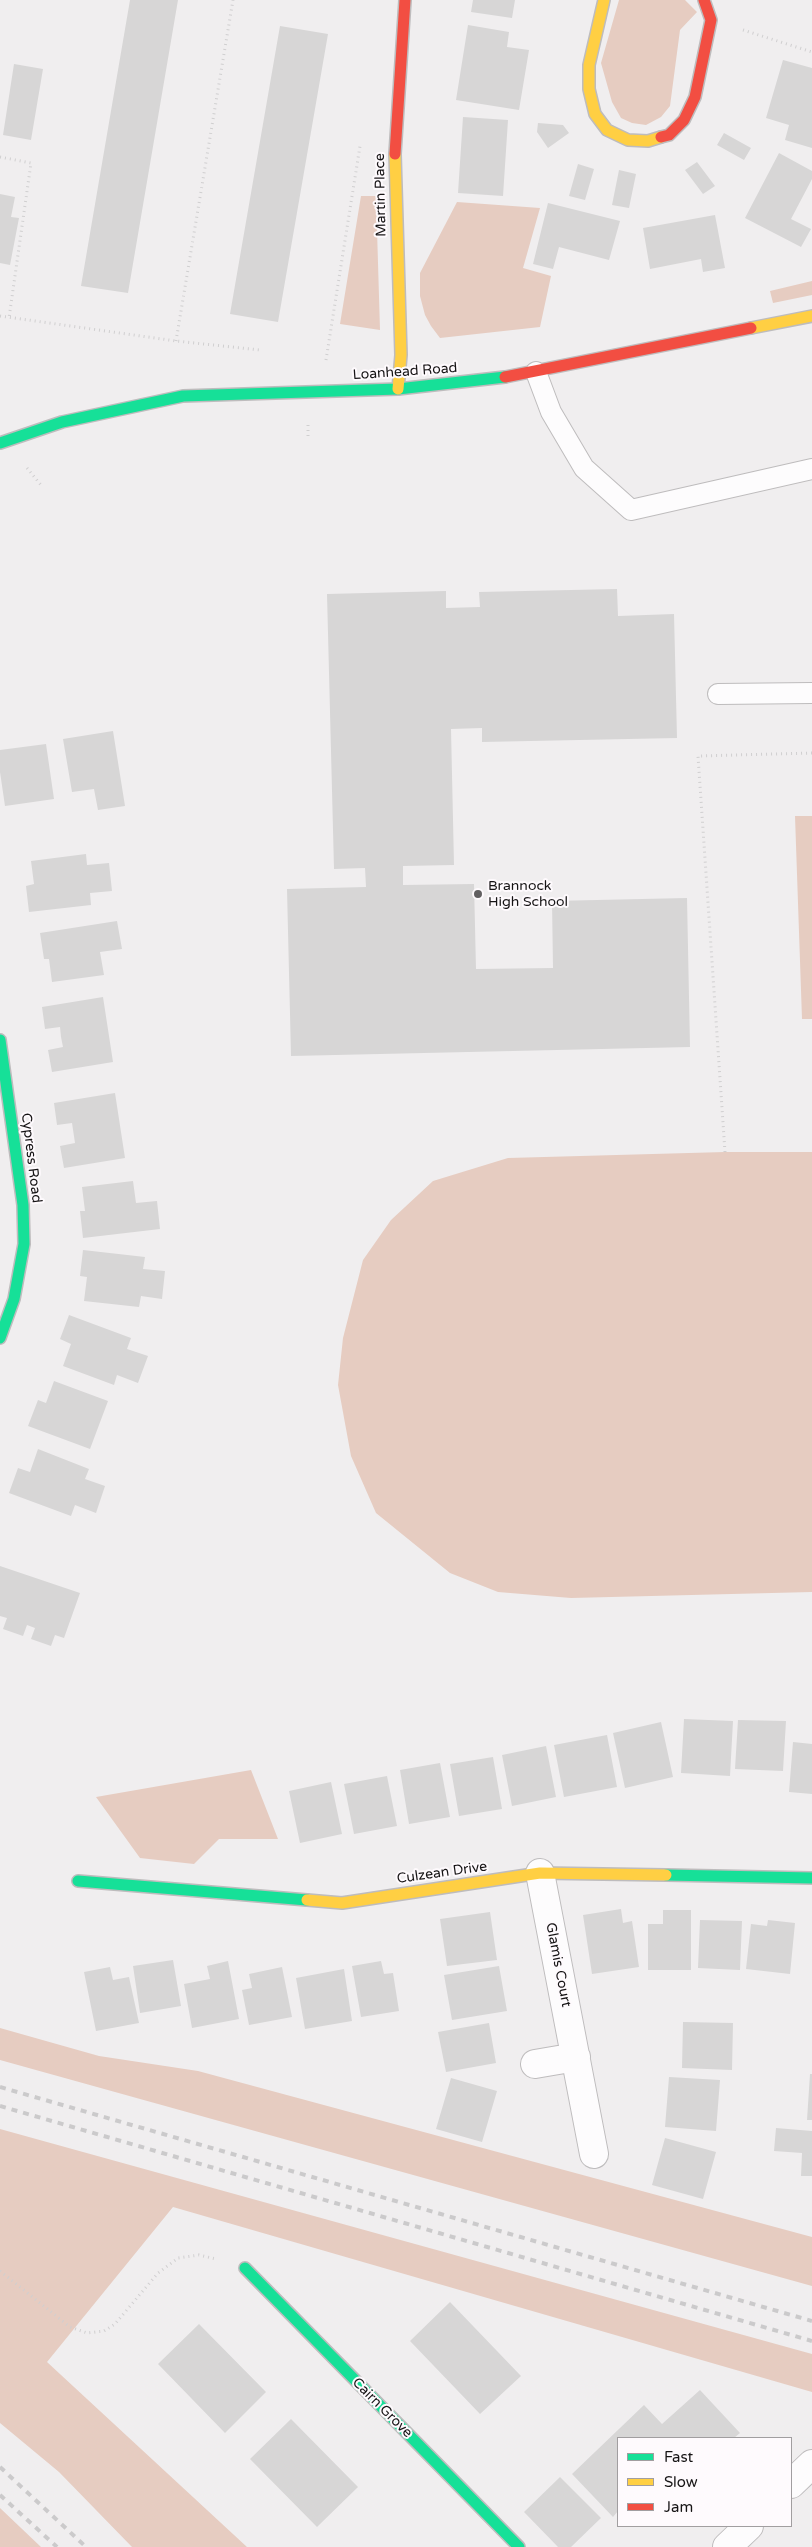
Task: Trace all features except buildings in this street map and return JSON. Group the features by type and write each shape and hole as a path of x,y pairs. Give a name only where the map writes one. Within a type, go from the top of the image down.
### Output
{"street":[{"name":"Martin Place","path":"398,389 401,355 394,172 406,0"},
{"path":"604,0 589,65 589,89 595,114 607,130 628,140 648,141 668,135 684,120 695,97 711,20 704,0"},
{"name":"Loanhead Road","path":"0,443 62,422 183,396 398,389 536,372 812,316"},
{"name":"Cypress Road","path":"0,1040 23,1205 24,1244 14,1299 0,1338"},
{"name":"Culzean Drive","path":"78,1881 342,1902 540,1873 812,1878"},
{"name":"Glamis Court","path":"540,1873 594,2154"},
{"path":"535,2064 576,2057"},
{"name":"Cairn Grove","path":"245,2268 519,2547"},
{"path":"792,2483 812,2464"},
{"path":"727,2547 747,2527"}],"lane":[{"path":"536,372 551,412 584,468 631,510 812,470"},
{"path":"718,694 812,693"}],"path":[{"path":"176,341 233,0"},
{"path":"711,20 812,52"},
{"path":"326,360 362,139"},
{"path":"0,157 31,163 9,318"},
{"path":"0,316 176,341 260,350"},
{"path":"725,1152 698,756 812,753"},
{"path":"0,2271 70,2327 87,2333 104,2331 116,2324 158,2273 178,2258 198,2255 233,2263 245,2268"}],"shaded area":[{"path":"619,0 685,0 697,12 680,30 670,106 661,117 646,125 632,123 621,118 612,102 601,63"},
{"path":"361,196 376,196 380,330 340,324"},
{"path":"457,202 540,208 523,268 551,276 540,327 440,338 431,326 425,315 420,296 420,273"},
{"path":"812,281 812,295 773,303 770,291"},
{"path":"795,816 812,816 812,1019 802,1019"},
{"path":"725,1152 812,1152 812,1592 571,1598 498,1592 450,1573 376,1513 351,1456 338,1385 343,1338 363,1260 391,1220 433,1181 508,1158"},
{"path":"251,1770 278,1839 219,1839 194,1864 140,1858 96,1797"},
{"path":"0,2028 99,2056 198,2071 812,2237 812,2286 0,2060"},
{"path":"0,2129 812,2354 812,2392 173,2207 47,2362 247,2547 132,2547 59,2472 0,2423"},
{"path":"0,2508 41,2547 0,2547"}],"railway":[{"path":"0,2087 812,2321"},
{"path":"0,2106 812,2341"},
{"path":"0,2467 86,2547"},
{"path":"0,2495 57,2547"}],"traffic: fast":[{"path":"0,443 62,422 183,396 398,389 505,377"},
{"path":"0,1040 23,1205 24,1244 14,1299 0,1338"},
{"path":"666,1875 812,1878"},
{"path":"78,1881 307,1900"},
{"path":"245,2268 519,2547"}],"traffic: slow":[{"path":"604,0 589,65 589,89 595,114 607,130 628,140 648,141 661,137"},
{"path":"395,154 401,355 398,389"},
{"path":"751,328 812,316"},
{"path":"307,1900 342,1903 540,1873 666,1875"}],"traffic: jam":[{"path":"395,154 405,0"},
{"path":"661,137 669,135 684,120 695,97 711,20 704,0"},
{"path":"505,377 751,328"}],"place":[{"name":"Brannock High School","path":"478,894"}]}
